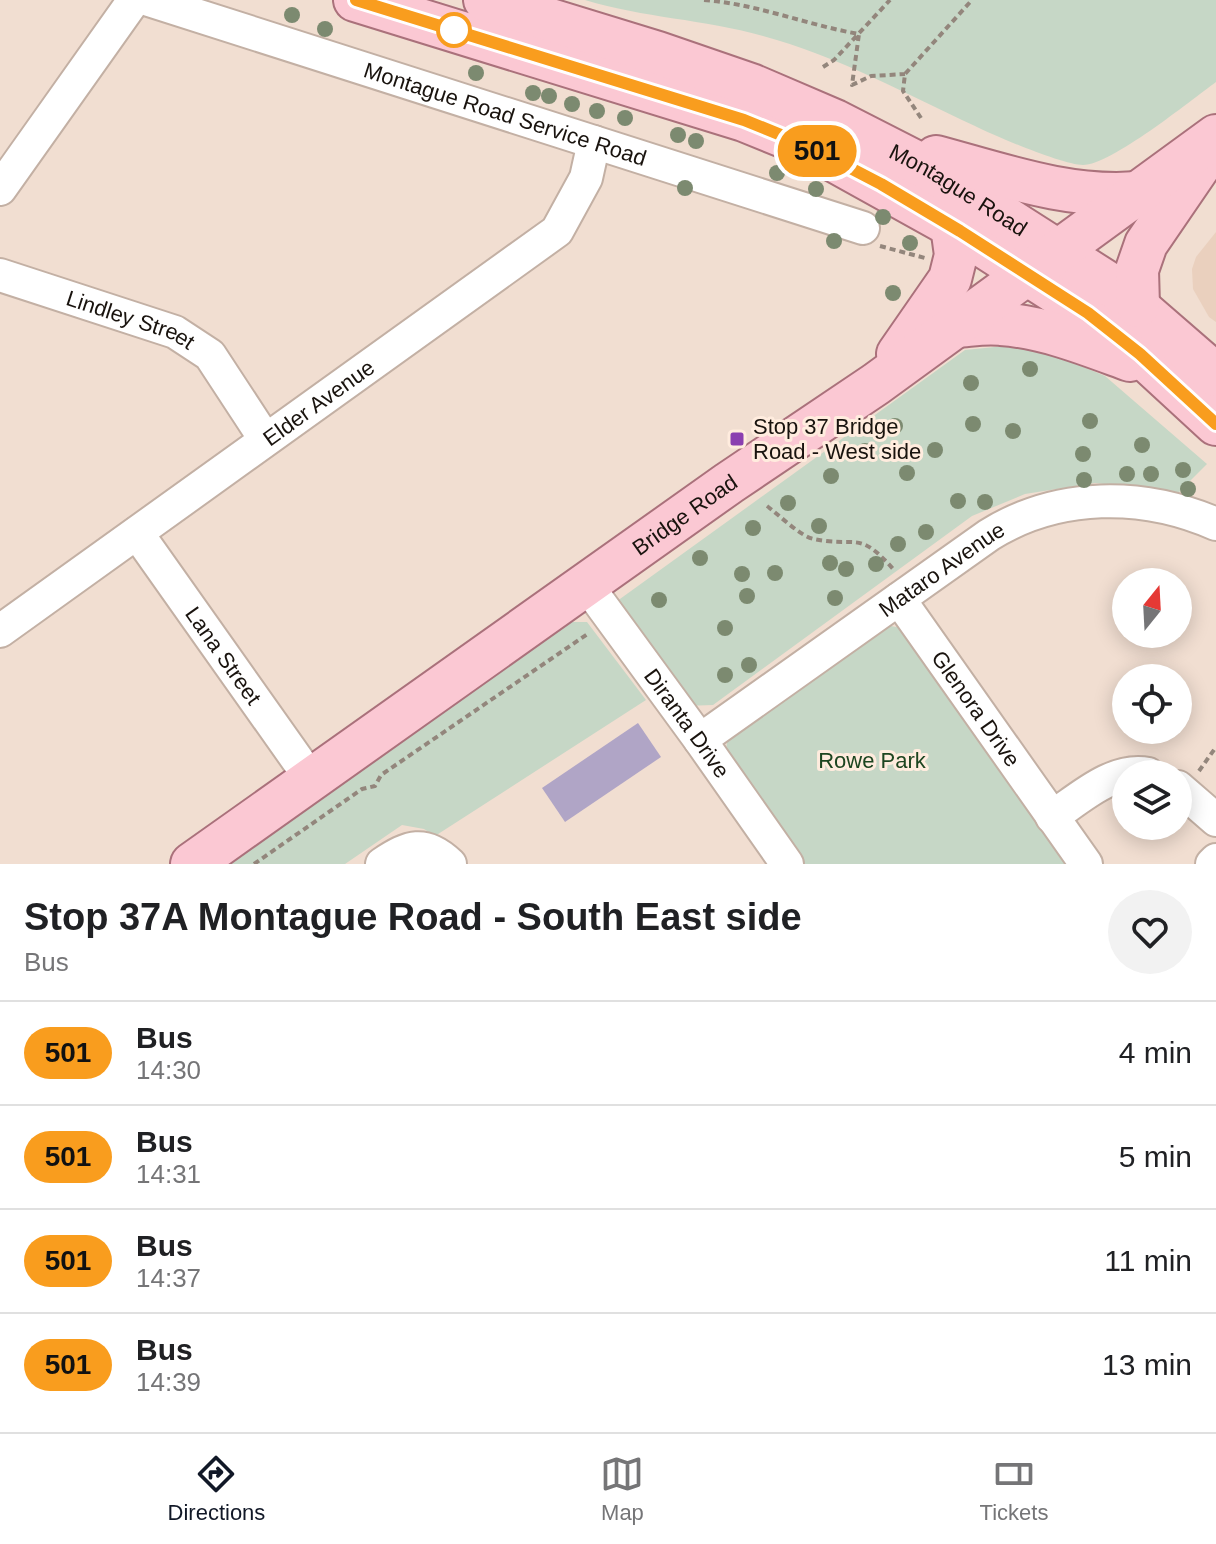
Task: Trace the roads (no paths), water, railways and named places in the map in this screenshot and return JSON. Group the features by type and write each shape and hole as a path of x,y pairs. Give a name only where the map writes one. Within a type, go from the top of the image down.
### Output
{"main road":[{"name":"Montague Road","path":"485,0 751,85 869,138 929,169 1043,262 1088,313 1216,424"},
{"name":"Montague Road","path":"360,1 744,120 808,146 944,243 1043,262 1138,306 1216,375"},
{"path":"869,138 1066,190 1105,196 1138,193"},
{"path":"1138,306 1137,270 1146,244 1216,139"},
{"name":"Bridge Road","path":"192,864 586,584 876,384 1216,139"},
{"path":"876,384 950,279 956,255 944,243"},
{"path":"956,326 991,323 1027,328 1086,344 1157,370"}],"street":[{"path":"0,189 134,0"},
{"name":"Montague Road Service Road","path":"149,0 216,10 867,236"},
{"name":"Elder Avenue","path":"0,631 557,231 586,178 594,142"},
{"name":"Lindley Street","path":"0,275 175,332 210,355 265,439"},
{"name":"Mataro Avenue","path":"700,740 898,587 1001,527 1062,506 1107,500 1171,507 1216,524"},
{"name":"Lana Street","path":"137,533 311,779"},
{"name":"Diranta Drive","path":"586,584 787,864"},
{"name":"Glenora Drive","path":"898,587 1086,864"},
{"path":"1052,817 1112,778"},
{"path":"1192,790 1216,820"},
{"path":"382,864 400,851 412,847 432,851 450,864"}],"place":[{"name":"Stop 37 Bridge Road - West side","path":"737,439"}],"park label":[{"name":"Rowe Park","path":"872,760"}]}
